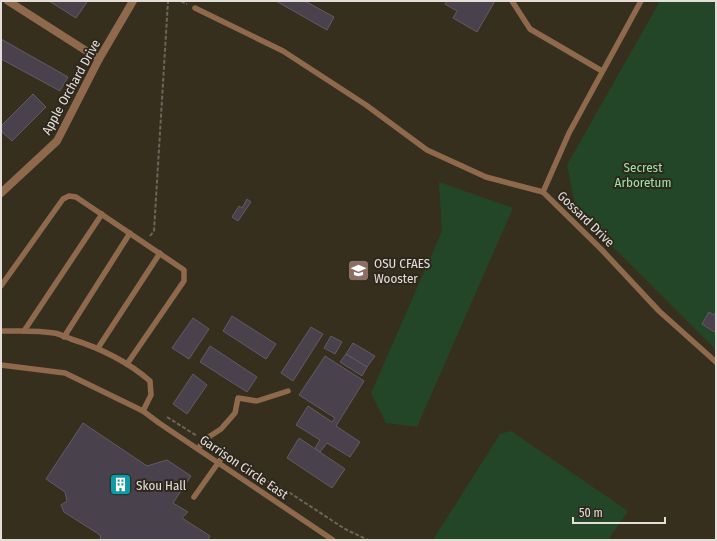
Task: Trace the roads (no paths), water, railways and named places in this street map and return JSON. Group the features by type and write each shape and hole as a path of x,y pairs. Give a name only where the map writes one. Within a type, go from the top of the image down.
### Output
{"street":[{"path":"8,1 99,59"},
{"name":"Apple Orchard Drive","path":"1,193 57,141 99,59 133,1"}],"lane":[{"path":"512,1 530,29 602,71"},
{"name":"Gossard Drive","path":"641,1 569,133 543,192 602,249 659,311 716,362"},
{"path":"195,8 283,51 366,105 427,150 486,177 543,192"},
{"path":"1,286 63,199 69,196 76,197 184,270 184,281 127,364"},
{"path":"24,331 102,214"},
{"path":"64,337 130,233"},
{"path":"98,348 160,253"},
{"path":"1,331 54,333 98,348 127,364 150,381 151,395 143,411"},
{"name":"Garrison Circle East","path":"1,365 65,373 143,411 198,450 333,540"},
{"path":"198,450 204,440 221,429 235,413 238,398 257,401 288,391"},
{"path":"194,497 223,456"}],"place":[{"name":"OSU CFAES Wooster","path":"358,270"},
{"name":"Skou Hall","path":"120,485"}],"park label":[{"name":"Secrest Arboretum","path":"643,174"}]}
